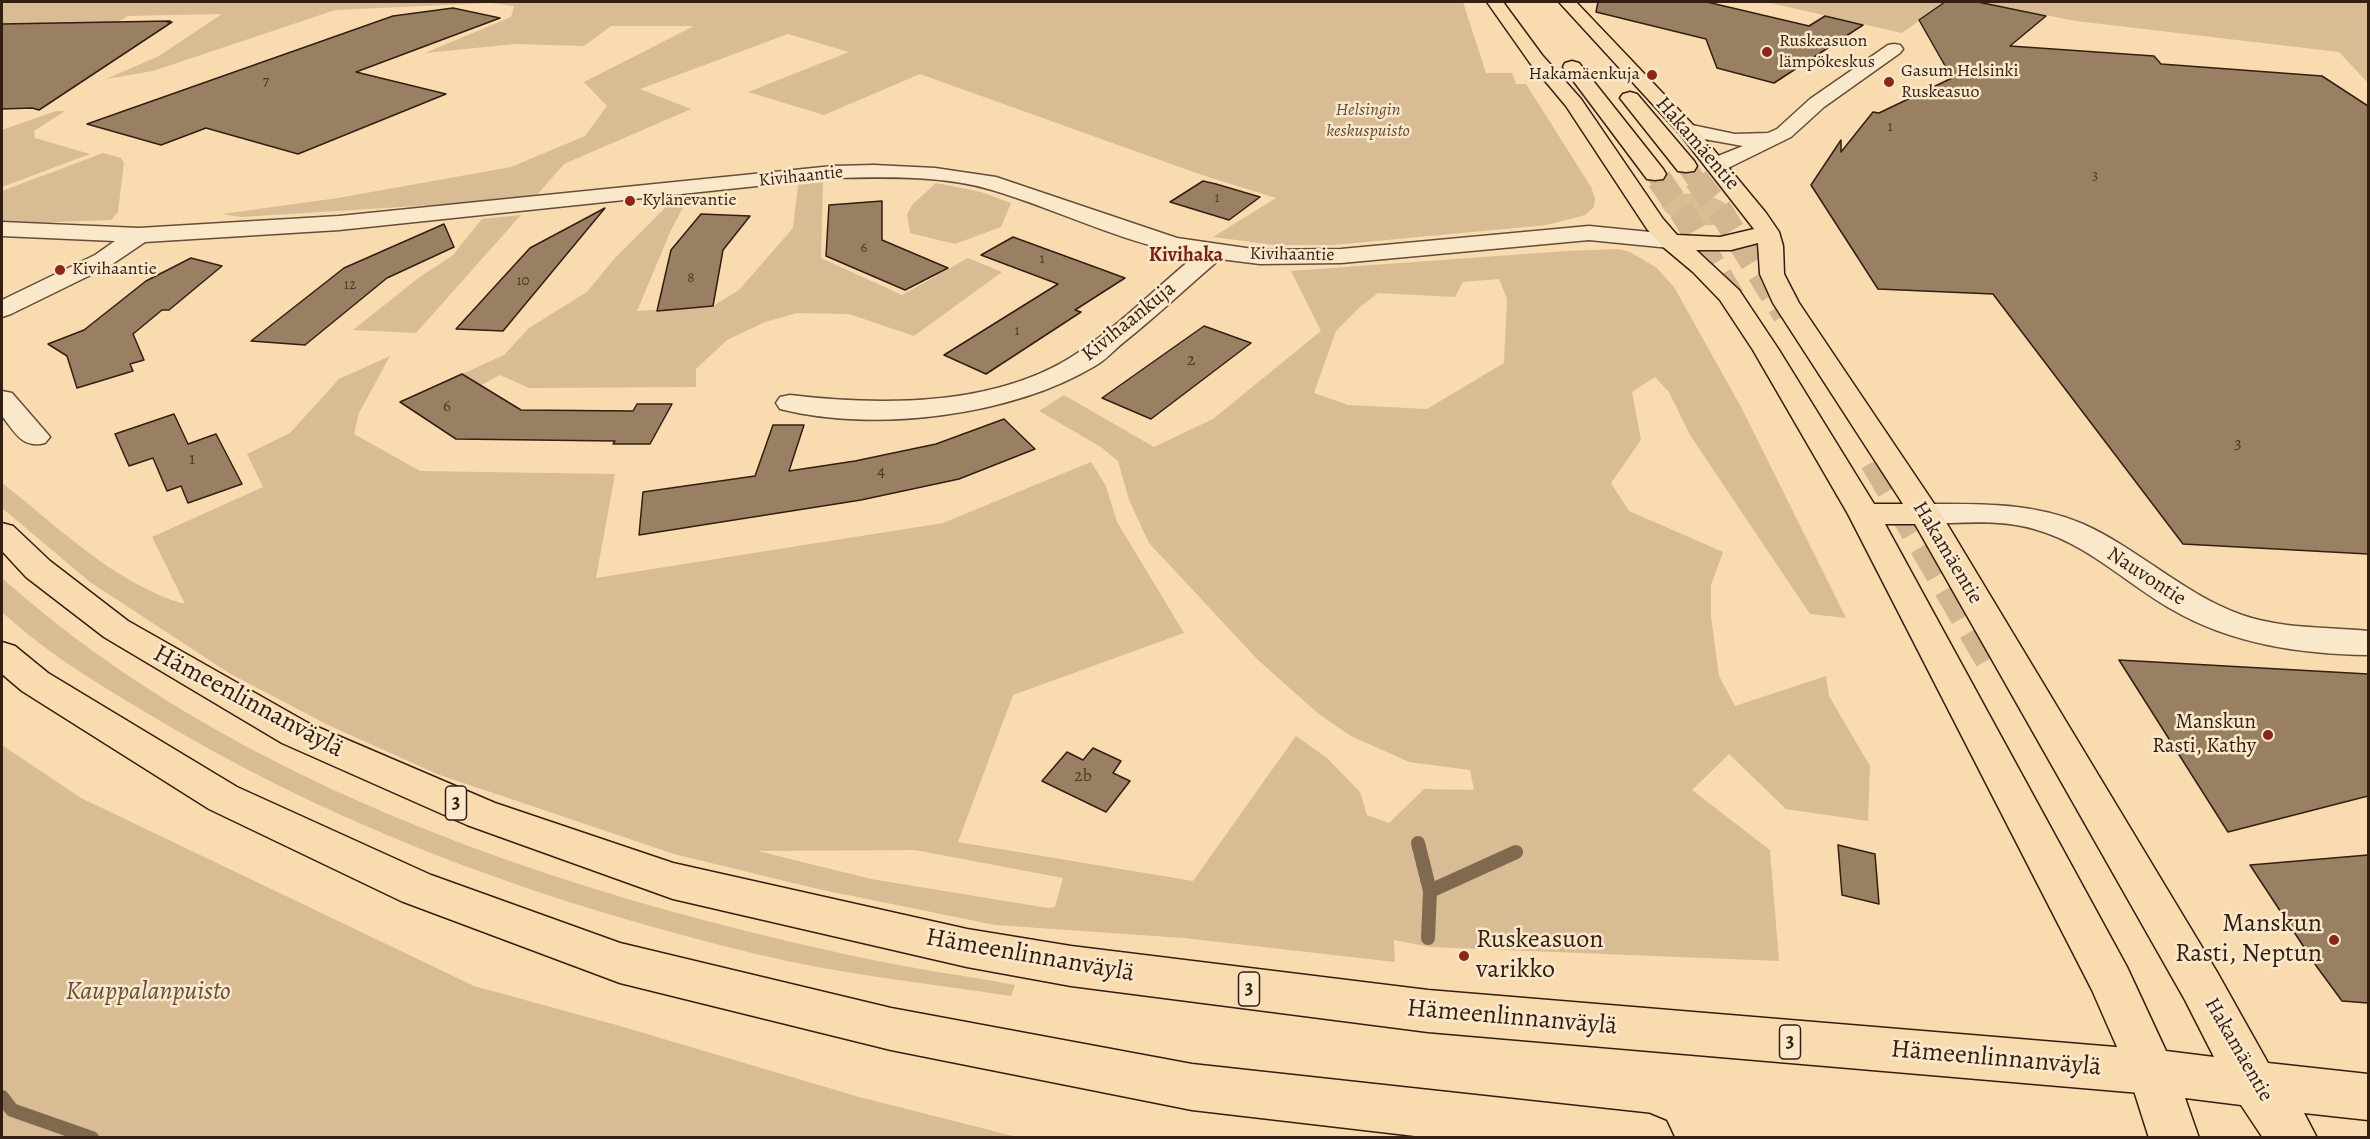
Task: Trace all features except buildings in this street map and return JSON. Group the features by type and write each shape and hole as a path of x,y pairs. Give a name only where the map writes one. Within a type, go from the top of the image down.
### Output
{"main road":[{"path":"1495,2 1536,58 1574,103 1638,200 1670,241 1702,267 1730,295 1766,350 1864,514 2111,981 2152,1071 2174,1137"},
{"name":"Hakamäentie","path":"1546,2 1613,79 1671,173"},
{"name":"Hakamäentie","path":"1567,2 1687,130 1736,189 1767,232 1771,246 1772,274 1786,303 1925,514 2200,986 2253,1082 2292,1137"},
{"path":"1557,49 1603,104 1671,173 1736,189"},
{"path":"1638,200 1643,191 1671,173 1716,165"},
{"path":"1670,241 1728,244 1743,242 1767,232"},
{"path":"1864,514 1925,514"},
{"name":"Hämeenlinnanväylä","path":"2,533 38,569 116,630 295,733 481,814 673,881 967,948 1106,971 1428,1011 2152,1071 2368,1097"},
{"path":"2,655 35,682 223,798 416,888 620,963 891,1029 1192,1088 1649,1137"}],"street":[{"path":"1716,165 1776,136 1894,49"},
{"path":"1687,130 1735,140 1776,136"},
{"path":"1736,189 1736,179 1742,173 1779,152 1783,143 1776,136"},
{"name":"Kivihaantie","path":"2,229 139,235 420,216 833,172 873,170 938,174 987,182 1150,238 1215,251 1260,256 1341,256 1589,233 1670,241"},
{"name":"Kivihaantie","path":"1589,233 1628,219 1635,214 1638,200"},
{"path":"11,304 103,260 139,235"},
{"name":"Kivihaankuja","path":"790,403 824,408 907,411 955,405 1048,379 1087,359 1215,251"},
{"path":"2,399 35,437"},
{"name":"Nauvontie","path":"1925,514 2006,513 2049,523 2097,546 2198,610 2230,623 2291,638 2368,643"}],"green space":[{"name":"Helsingin keskuspuisto","path":"2,2 1463,2 1486,73 1512,73 1516,84 1526,84 1591,187 1595,198 1594,207 1585,215 1547,225 1333,245 1275,245 1213,237 1276,198 1199,174 920,74 824,115 748,92 849,52 788,34 640,89 691,109 564,164 536,196 241,217 222,214 338,198 511,167 585,136 607,106 584,82 694,26 611,26 584,46 515,44 425,53 511,17 514,6 490,3 335,10 153,71 106,79 159,56 222,14 128,16 57,58 8,24 2,28"},
{"path":"1766,2 1945,2 1902,33"},
{"path":"1978,2 2368,2 2368,83 2339,52 2076,21"},
{"path":"56,111 65,111 34,131 35,138 90,154 2,187 2,130"},
{"path":"103,153 121,158 124,163 118,212 111,220 30,223 2,221 2,191"},
{"path":"823,182 821,258 902,295 968,258 1002,272 914,336 849,314 797,313 765,322 727,340 696,369 696,387 529,388 500,375 481,385 462,374 504,355 529,328 587,292 614,259 668,205 685,204 671,230 637,311 713,306 739,290 793,228 798,185"},
{"path":"936,183 981,192 1011,203 1001,227 955,244 910,233 907,214 913,204"},
{"path":"1679,194 1716,198 1733,211 1734,216 1718,224 1683,222 1665,211 1661,204 1663,199"},
{"path":"521,215 416,333 353,330 421,276 452,256 482,219"},
{"path":"1618,249 1630,252 1657,268 1674,287 1741,407 1846,618 1810,614 1690,435 1669,392 1655,377 1632,392 1641,440 1611,483 1629,511 1723,552 1711,585 1711,616 1719,676 1735,706 1826,676 1829,696 1870,766 1868,821 1786,809 1729,754 1692,790 1770,850 1779,961 1430,947 1394,940 1395,962 1184,938 995,925 818,889 674,854 437,774 328,725 229,673 90,582 2,508 2,483 112,569 136,584 185,604 152,537 263,487 247,454 290,433 339,379 390,356 359,413 354,434 420,471 615,474 596,578 943,523 1091,462 1106,486 1117,522 1184,633 1013,695 958,842 1193,881 1296,736 1327,758 1360,792 1367,815 1389,823 1424,789 1474,790 1470,770 1409,762 1351,736 1320,715 1258,660 1149,543 1129,500 1118,461 1101,447 1039,411 1064,395 1154,447 1213,419 1321,331 1291,271","holes":["1499,279 1507,299 1504,363 1427,409 1348,405 1314,393 1336,331 1378,293 1455,297 1463,282","915,850 1063,878 1055,907 1048,908 871,879 758,851"]},
{"path":"2,578 94,652 194,717 300,774 412,824 526,867 642,903 758,934 873,960 1015,985 1011,996 819,967 680,935 530,889 384,834 243,767 129,703 85,675 42,645 2,612"},
{"name":"Kauppalanpuisto","path":"2,745 81,798 474,986 620,1026 859,1097 1017,1137 2,1137"}],"waterway":[{"path":"1418,843 1430,891"},
{"path":"1430,891 1516,852"},
{"path":"1428,938 1430,891"},
{"path":"2,1097 12,1110 92,1138"}],"tunnel":[{"path":"1686,166 1697,181"},
{"path":"1655,174 1660,181"},
{"path":"1659,179 1682,212 1737,305"},
{"path":"1696,179 1720,210 1785,315"},
{"path":"1876,460 1996,667"}],"place":[{"name":"Ruskeasuon lämpökeskus","path":"1767,52"},
{"name":"Hakamäenkuja","path":"1652,75"},
{"name":"Gasum Helsinki Ruskeasuo","path":"1889,82"},
{"name":"Kylänevantie","path":"630,201"},
{"name":"Kivihaantie","path":"60,270"},
{"name":"Manskun Rasti, Kathy","path":"2268,735"},
{"name":"Manskun Rasti, Neptun","path":"2334,940"},
{"name":"Ruskeasuon varikko","path":"1464,956"}],"district":[{"name":"Kivihaka","path":"1186,256"}]}
